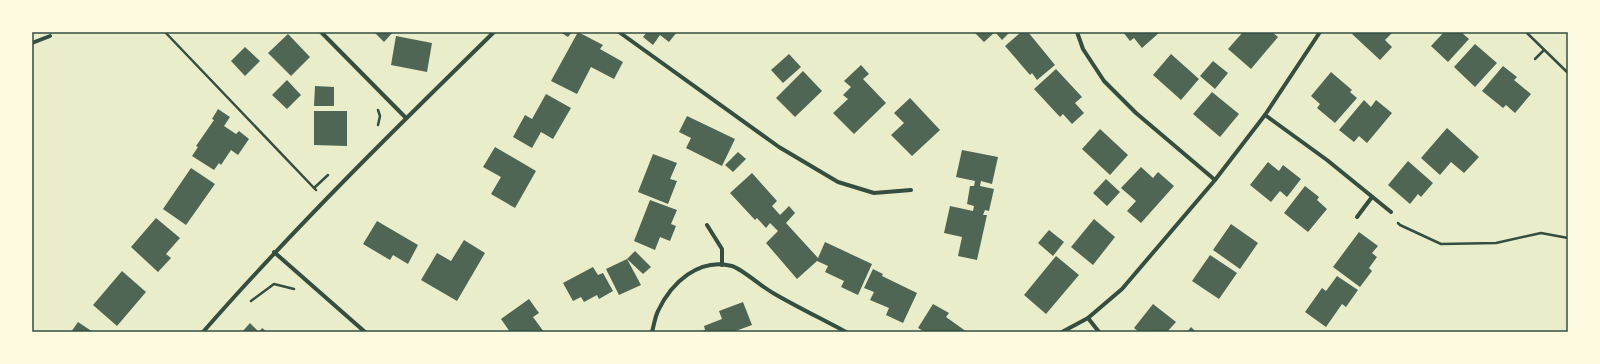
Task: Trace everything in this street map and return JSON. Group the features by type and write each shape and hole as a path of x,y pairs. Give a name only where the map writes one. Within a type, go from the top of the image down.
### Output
{"street":[{"path":"321,32 406,118"},
{"path":"203,332 274,252 326,201 406,118 494,32"},
{"path":"619,32 779,147 838,182 874,193 911,190"},
{"path":"1077,32 1083,49 1104,82 1136,113 1215,180"},
{"path":"1062,332 1088,318 1122,290 1215,180 1265,115 1320,32"},
{"path":"32,43 50,36"},
{"path":"1265,115 1327,160 1391,212"},
{"path":"1357,217 1372,197"},
{"path":"707,225 722,249 722,265"},
{"path":"274,252 365,332"},
{"path":"652,332 657,313 667,295 679,281 694,271 713,264 733,267 772,293 846,332"},
{"path":"1088,318 1099,332"}],"path":[{"path":"165,32 326,201"},
{"path":"1526,32 1568,73"},
{"path":"1535,59 1544,50"},
{"path":"376,128 380,123 377,107"},
{"path":"314,188 331,172"},
{"path":"1391,212 1400,225 1441,244 1496,243 1541,233 1568,238"},
{"path":"236,295 246,305 274,284 293,289 299,293"}],"building":[{"path":"374,32 393,32 384,42"},
{"path":"560,32 572,32 568,37"},
{"path":"578,32 603,45 600,49 623,62 614,79 591,67 577,94 551,81"},
{"path":"647,32 677,32 669,42 660,35 653,45 643,37"},
{"path":"974,32 995,32 984,42"},
{"path":"995,32 1010,32 1002,40"},
{"path":"1021,32 1028,32 1055,65 1037,80 1032,73 1030,75 1005,46"},
{"path":"1123,32 1160,32 1142,48 1134,38 1130,41"},
{"path":"1243,32 1272,32 1278,37 1251,69 1228,49"},
{"path":"1355,32 1393,32 1385,40 1392,47 1380,60 1352,34"},
{"path":"1444,32 1461,32 1469,39 1448,62 1431,46"},
{"path":"288,34 310,57 291,76 268,53"},
{"path":"396,36 432,43 427,72 391,65"},
{"path":"1475,44 1497,63 1475,87 1454,67"},
{"path":"245,47 260,61 245,76 231,61"},
{"path":"789,54 801,67 783,83 771,70"},
{"path":"1171,54 1199,79 1181,100 1153,75"},
{"path":"1213,61 1228,73 1215,89 1200,76"},
{"path":"861,65 869,74 863,79 886,103 854,134 833,113 848,99 843,95 851,87 844,81"},
{"path":"1503,66 1517,77 1514,80 1531,94 1515,113 1506,105 1503,108 1482,91"},
{"path":"1056,69 1082,97 1075,103 1084,113 1072,124 1063,114 1060,117 1034,89"},
{"path":"803,71 822,91 795,117 776,98"},
{"path":"1331,72 1352,90 1350,92 1357,98 1335,123 1317,108 1320,104 1311,96"},
{"path":"287,80 301,95 287,109 272,95"},
{"path":"315,86 334,87 334,106 314,106"},
{"path":"1212,92 1239,114 1220,137 1193,114"},
{"path":"546,94 571,108 553,139 541,132 532,148 513,137 525,115 532,119"},
{"path":"910,98 940,130 912,156 891,135 904,123 894,113"},
{"path":"1364,100 1371,107 1376,100 1392,113 1367,143 1359,136 1354,142 1339,130"},
{"path":"218,109 230,117 224,126 236,134 239,131 249,139 238,155 231,150 221,165 219,163 214,170 192,156 198,147 196,146 214,120 212,119"},
{"path":"314,111 347,111 347,146 314,145"},
{"path":"687,116 735,139 722,166 686,148 691,138 679,132"},
{"path":"1447,128 1479,157 1464,173 1451,162 1440,175 1421,158"},
{"path":"1100,129 1128,155 1110,175 1082,149"},
{"path":"495,147 536,171 515,208 491,194 501,177 483,167"},
{"path":"962,150 998,157 992,184 981,181 980,186 994,189 989,211 985,210 983,215 987,215 977,260 958,256 962,237 944,233 950,206 973,211 974,206 967,204 970,186 974,186 975,181 956,177"},
{"path":"738,152 746,159 733,172 725,165"},
{"path":"653,154 677,163 670,179 677,181 668,204 638,192"},
{"path":"1408,161 1433,183 1421,197 1418,194 1410,204 1388,185"},
{"path":"1268,162 1279,171 1283,165 1301,179 1287,197 1280,191 1271,202 1250,185"},
{"path":"1141,167 1153,178 1158,172 1174,186 1141,223 1127,211 1136,201 1121,188"},
{"path":"191,168 215,184 186,225 163,209"},
{"path":"752,173 777,201 772,206 780,215 789,206 795,213 786,223 818,258 825,242 872,264 858,295 841,287 844,281 825,272 828,266 817,261 797,279 766,243 778,231 770,223 766,228 757,218 755,220 730,193"},
{"path":"1106,179 1120,192 1107,206 1093,193"},
{"path":"1305,186 1319,197 1317,200 1327,209 1308,232 1284,213"},
{"path":"650,200 677,210 671,224 676,226 670,241 660,237 655,250 634,241"},
{"path":"156,218 180,238 166,254 171,258 158,272 131,247"},
{"path":"1094,219 1115,237 1093,265 1071,247"},
{"path":"377,221 418,245 408,264 393,255 390,260 363,244"},
{"path":"1231,224 1258,243 1240,269 1213,250"},
{"path":"1049,230 1064,242 1053,256 1038,243"},
{"path":"1359,232 1378,246 1372,253 1377,257 1369,268 1372,271 1360,287 1333,267"},
{"path":"464,240 485,253 457,301 421,280 437,253 451,261"},
{"path":"635,251 651,267 643,274 627,259"},
{"path":"1210,255 1237,273 1219,299 1192,281"},
{"path":"1056,256 1079,275 1046,314 1024,295"},
{"path":"627,259 641,285 619,295 606,269"},
{"path":"593,267 598,275 603,273 613,291 599,299 597,295 584,302 581,297 573,301 563,283"},
{"path":"873,269 883,274 882,276 917,293 903,323 886,315 889,308 870,300 874,292 864,288"},
{"path":"122,271 146,292 117,326 93,305"},
{"path":"1337,276 1358,290 1346,307 1342,304 1326,327 1305,312 1322,288 1326,291"},
{"path":"529,299 539,313 533,317 544,332 510,332 501,319"},
{"path":"743,302 752,325 733,332 700,332 705,330 704,326 722,319 719,311"},
{"path":"933,304 949,313 946,317 967,332 925,332 918,328"},
{"path":"1153,304 1176,322 1167,332 1139,332 1134,328"},
{"path":"78,322 93,332 71,332"},
{"path":"250,323 259,332 242,332"},
{"path":"1191,327 1196,332 1187,332"},
{"path":"262,328 267,332 259,332"}]}
